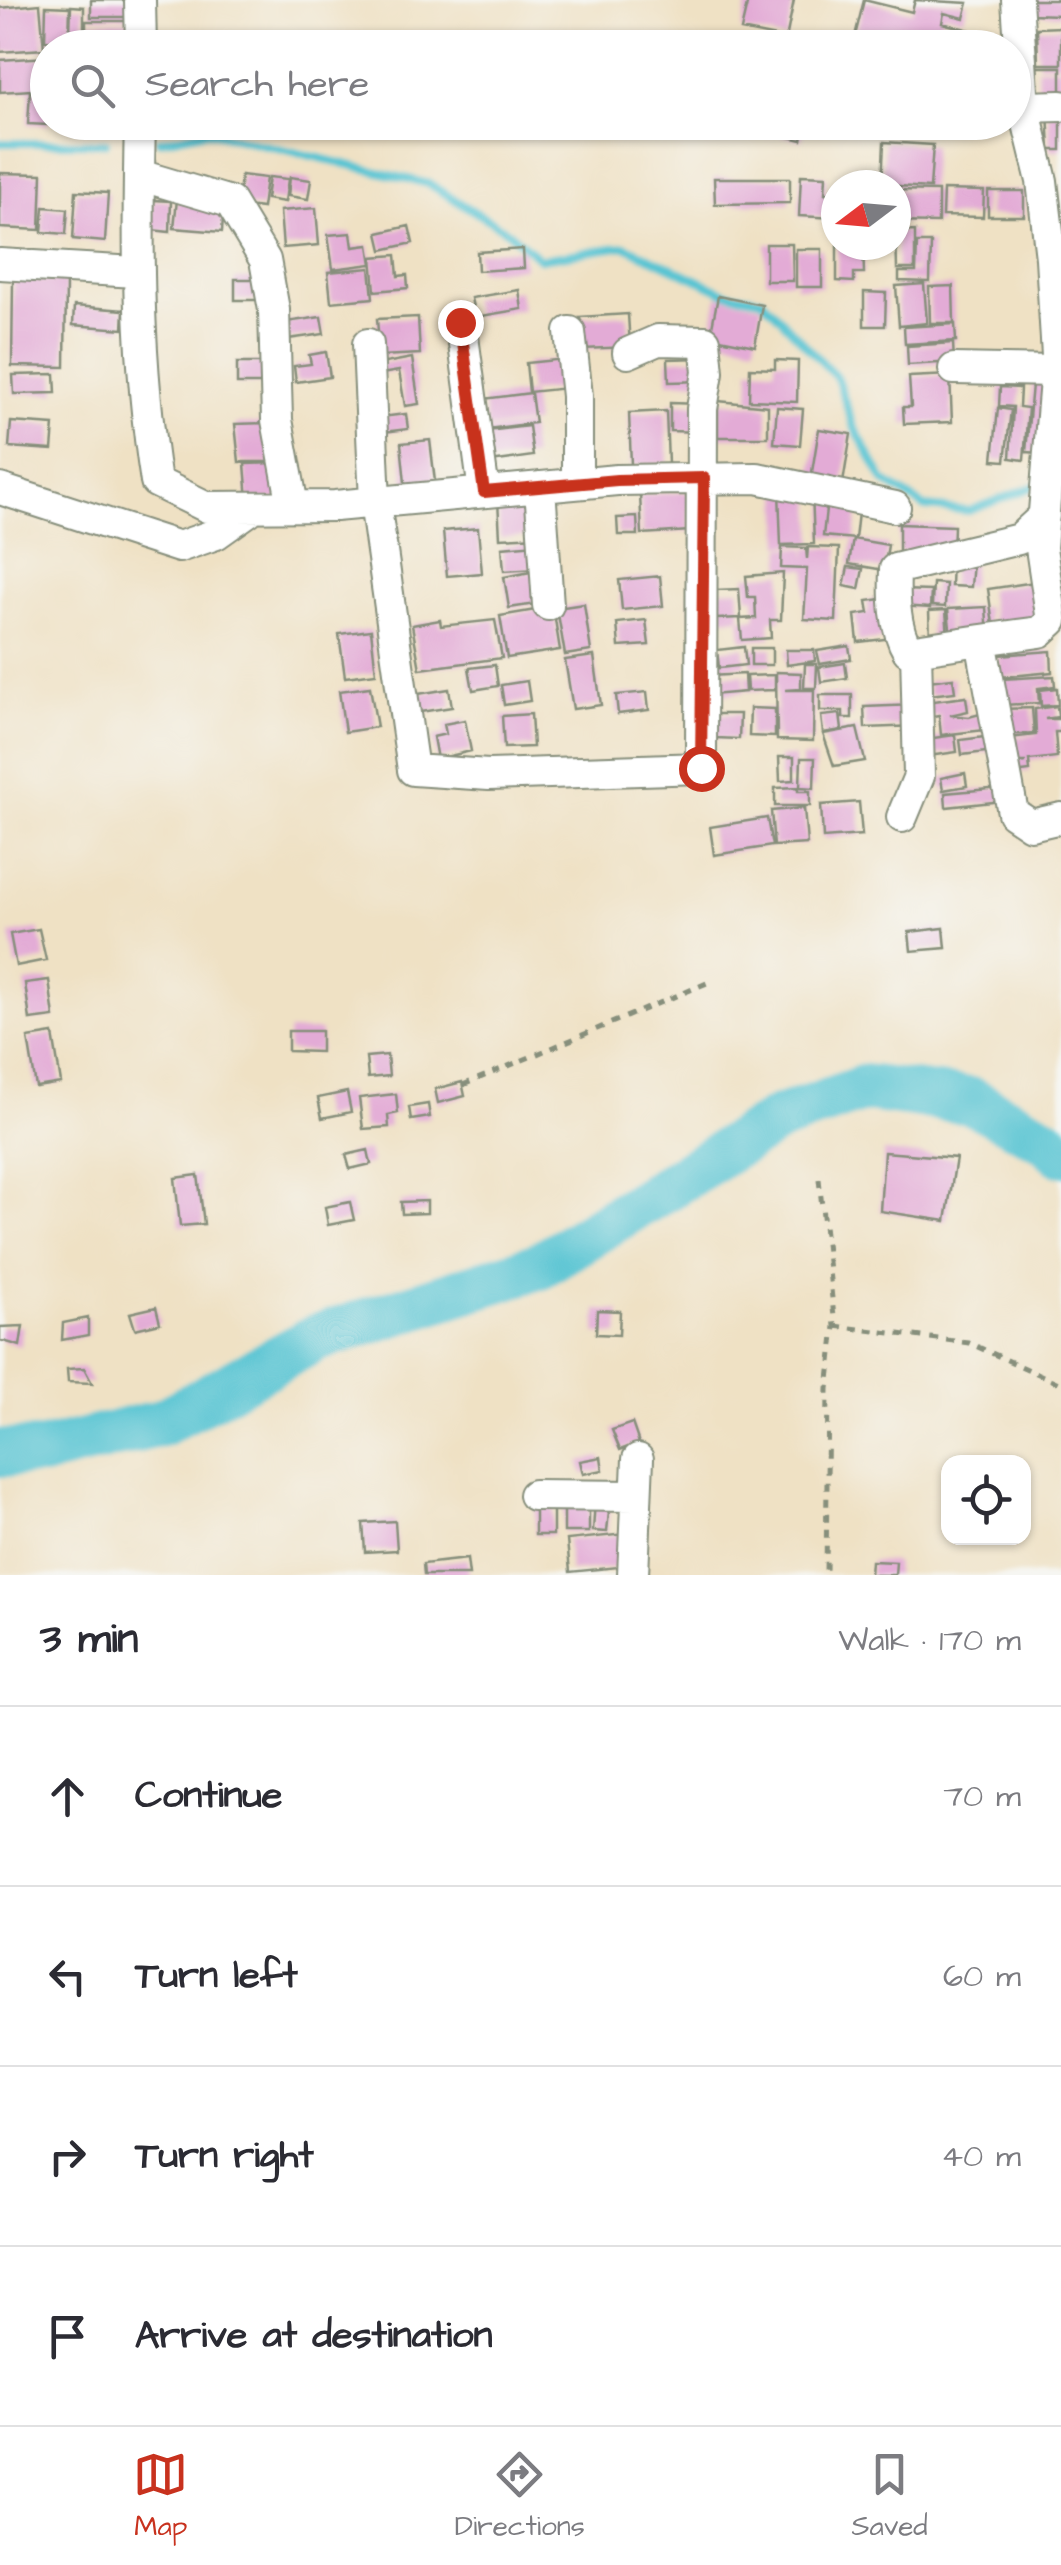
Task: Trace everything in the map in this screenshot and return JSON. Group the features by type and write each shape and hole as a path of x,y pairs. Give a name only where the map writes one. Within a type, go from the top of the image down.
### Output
{"street":[{"path":"140,0 140,30"},
{"path":"1017,0 1019,30"},
{"path":"1031,107 1061,106"},
{"path":"1031,136 1057,280 1055,371 1044,516 1041,548 1052,622 1040,632 908,652 900,639 894,596 896,570 1019,539 1044,516"},
{"path":"140,140 136,272 142,378 156,482 206,507 375,502 577,483 704,478 772,480 895,507"},
{"path":"139,175 230,202 265,260 274,310 277,420 292,506"},
{"path":"0,264 136,272"},
{"path":"460,322 484,492"},
{"path":"570,332 577,396 577,483"},
{"path":"368,344 375,502 413,770 488,775 701,768 705,341 658,340 628,354"},
{"path":"954,370 1055,371"},
{"path":"540,487 548,605"},
{"path":"0,489 179,548 216,534 254,506"},
{"path":"982,640 1013,814 1031,825 1061,818"},
{"path":"902,817 920,776 916,650"},
{"path":"633,1575 638,1459"},
{"path":"534,1495 636,1496"}],"path":[{"path":"463,1085 707,984"},
{"path":"819,1179 835,1326 828,1390 826,1575"},
{"path":"835,1326 969,1343 1061,1384"}],"building":[{"path":"91,0 138,0 138,17 91,17"},
{"path":"748,0 794,0 788,30 741,30"},
{"path":"864,0 912,12 915,0 968,3 964,18 944,13 942,23 970,30 856,30"},
{"path":"1030,0 1061,0 1060,15 1030,14"},
{"path":"40,4 42,30 30,30 30,50 0,52 0,8"},
{"path":"46,6 70,7 69,30 45,30"},
{"path":"71,6 84,7 84,30 70,30"},
{"path":"86,21 129,21 129,30 86,30"},
{"path":"1061,27 1061,64 1038,64 1037,28"},
{"path":"30,58 30,90 0,92 0,60"},
{"path":"1037,67 1061,67 1061,104 1050,104 1049,91 1038,92"},
{"path":"1061,110 1061,150 1050,150 1048,111"},
{"path":"884,142 933,145 930,188 911,187 911,170 883,170"},
{"path":"0,173 42,174 40,230 0,228"},
{"path":"241,175 266,178 262,208 238,205"},
{"path":"801,175 821,176 821,217 799,216"},
{"path":"269,177 288,179 285,202 266,199"},
{"path":"290,177 311,180 308,199 288,196"},
{"path":"714,178 790,178 790,203 715,204"},
{"path":"911,190 938,191 938,223 911,222"},
{"path":"943,190 984,191 983,217 942,216"},
{"path":"76,191 108,193 105,242 73,239"},
{"path":"988,191 1024,191 1024,216 988,216"},
{"path":"177,199 224,203 222,232 174,228"},
{"path":"153,200 171,201 170,232 151,230"},
{"path":"44,207 68,209 66,234 42,232"},
{"path":"316,208 319,245 283,248 280,211"},
{"path":"409,226 413,243 382,250 378,233"},
{"path":"911,231 915,231 915,269 897,269 897,260 911,260"},
{"path":"351,233 353,247 369,245 372,264 333,269 328,235"},
{"path":"917,243 931,243 930,282 899,281 899,272 916,272"},
{"path":"766,244 792,244 793,281 766,281"},
{"path":"523,249 524,268 478,271 477,252"},
{"path":"796,249 821,249 822,287 796,287"},
{"path":"396,255 398,276 407,275 408,288 375,291 372,257"},
{"path":"837,260 864,260 864,273 854,273 854,282 837,281"},
{"path":"370,268 373,298 331,302 328,272"},
{"path":"235,279 267,279 267,300 235,300"},
{"path":"13,280 66,281 65,367 12,366"},
{"path":"924,284 927,323 899,326 896,286"},
{"path":"953,286 954,323 930,323 929,287"},
{"path":"519,290 522,309 475,317 471,298"},
{"path":"864,292 886,293 885,326 864,326"},
{"path":"718,296 762,305 755,346 710,337"},
{"path":"74,306 124,310 123,329 73,325"},
{"path":"628,314 630,347 582,349 580,317"},
{"path":"321,317 324,334 288,339 286,322"},
{"path":"418,317 420,354 380,356 377,319"},
{"path":"955,324 956,341 905,344 904,327"},
{"path":"953,343 954,362 908,365 907,346"},
{"path":"326,352 330,377 296,382 294,366 311,364 309,355"},
{"path":"412,358 419,404 405,406 399,371 381,374 380,364"},
{"path":"703,358 704,381 669,382 668,359"},
{"path":"565,359 568,388 529,392 526,363"},
{"path":"775,360 798,361 797,402 749,400 750,368 775,369"},
{"path":"237,363 269,363 270,384 237,384"},
{"path":"1033,373 1048,374 1041,453 1026,452"},
{"path":"55,374 56,393 14,394 13,375"},
{"path":"950,375 952,422 904,424 903,407 911,407 909,377"},
{"path":"1000,387 1020,388 1019,407 1028,408 1024,460 1010,458 1013,407 999,406"},
{"path":"531,393 535,423 487,429 483,399"},
{"path":"718,401 768,406 768,437 718,437"},
{"path":"670,403 700,404 700,432 670,431"},
{"path":"777,407 803,409 800,445 774,443"},
{"path":"998,408 1011,410 1005,461 993,460"},
{"path":"666,411 668,464 631,465 629,413"},
{"path":"406,414 408,429 383,432 381,417"},
{"path":"11,422 54,425 52,450 9,447"},
{"path":"271,423 272,462 239,462 235,424"},
{"path":"529,426 533,456 490,462 487,431"},
{"path":"819,429 851,434 843,483 811,478"},
{"path":"430,440 436,490 406,493 401,443"},
{"path":"278,463 284,499 248,500 245,464"},
{"path":"812,490 814,544 781,545 779,491"},
{"path":"688,492 690,531 642,534 640,495"},
{"path":"535,498 538,536 500,538 498,500"},
{"path":"827,500 859,504 855,539 823,536"},
{"path":"637,517 638,535 618,535 617,518"},
{"path":"899,524 954,526 953,553 899,552"},
{"path":"478,528 482,573 447,576 443,531"},
{"path":"853,539 888,545 884,570 849,564"},
{"path":"536,544 538,569 504,571 502,547"},
{"path":"782,547 806,548 807,559 808,547 839,548 836,621 804,619 807,569 781,568"},
{"path":"952,560 973,561 971,587 951,586"},
{"path":"848,567 863,569 859,589 844,586"},
{"path":"536,571 542,603 509,608 504,577"},
{"path":"783,573 781,620 770,620 771,638 742,640 740,619 756,618 755,597 748,597 746,576"},
{"path":"660,576 663,606 622,610 619,580"},
{"path":"1035,582 1041,625 994,631 988,589"},
{"path":"933,583 946,584 945,607 932,606"},
{"path":"739,589 741,618 691,620 690,591"},
{"path":"902,590 931,591 930,608 901,606"},
{"path":"889,598 894,638 858,642 855,615 869,613 867,601"},
{"path":"584,604 591,651 565,655 557,608"},
{"path":"553,607 560,650 507,658 500,616"},
{"path":"986,607 988,636 951,638 948,609"},
{"path":"946,610 948,638 930,639 929,611"},
{"path":"440,620 441,626 495,620 502,658 420,669 412,625"},
{"path":"646,620 649,645 619,647 617,623"},
{"path":"371,630 376,673 345,677 339,634"},
{"path":"849,646 851,659 820,664 817,651"},
{"path":"744,647 746,665 719,668 717,650"},
{"path":"751,648 772,648 772,665 751,665"},
{"path":"786,650 814,650 815,661 787,665"},
{"path":"1051,651 1052,672 1000,677 999,655"},
{"path":"594,656 601,705 573,709 565,660"},
{"path":"845,663 847,678 821,682 819,667"},
{"path":"805,664 817,664 816,688 804,688"},
{"path":"495,665 498,686 473,690 469,668"},
{"path":"776,672 801,673 801,689 785,690 814,690 813,741 777,740"},
{"path":"744,674 745,692 711,695 710,676"},
{"path":"775,675 775,690 747,691 746,676"},
{"path":"1054,676 1055,686 1038,688 1039,703 1003,705 1001,679"},
{"path":"953,678 955,692 929,695 928,681"},
{"path":"527,681 530,701 504,705 501,685"},
{"path":"370,687 377,727 345,732 339,691"},
{"path":"1057,688 1058,705 1041,706 1040,690"},
{"path":"449,689 452,707 414,713 412,695"},
{"path":"647,692 649,710 618,714 616,695"},
{"path":"820,695 852,695 852,718 843,718 843,711 820,711"},
{"path":"966,697 968,711 950,715 969,717 991,711 994,729 941,735 939,715 927,717 925,702"},
{"path":"916,705 918,726 865,728 864,707"},
{"path":"1057,706 1058,717 1045,719 1060,719 1061,732 1055,732 1057,757 1029,760 1030,771 1013,773 1012,764 1026,762 1012,762 1009,738 1036,735 1035,709"},
{"path":"750,708 775,709 775,737 749,736"},
{"path":"1032,708 1034,733 1005,735 1003,709"},
{"path":"531,714 533,747 504,748 502,716"},
{"path":"717,714 740,714 739,739 716,738"},
{"path":"840,714 842,730 823,733 821,716"},
{"path":"465,720 471,751 437,759 433,737 446,734 444,724"},
{"path":"857,728 865,761 834,766 823,734"},
{"path":"955,735 957,752 928,756 926,739"},
{"path":"993,736 994,751 962,755 960,740"},
{"path":"779,757 794,757 794,780 780,781"},
{"path":"801,758 815,758 814,788 800,787"},
{"path":"965,773 967,786 943,790 941,778"},
{"path":"798,787 798,791 810,791 810,806 775,806 775,788"},
{"path":"1001,788 1003,801 946,807 945,793"},
{"path":"859,802 862,835 823,838 821,805"},
{"path":"804,808 807,844 774,846 771,811"},
{"path":"767,818 772,846 714,855 710,827"},
{"path":"944,928 946,948 911,951 909,932"},
{"path":"39,929 46,960 16,966 10,934"},
{"path":"49,980 54,1017 30,1020 25,983"},
{"path":"288,1031 321,1031 321,1052 288,1051"},
{"path":"53,1034 61,1083 36,1087 28,1038"},
{"path":"387,1055 389,1076 368,1078 366,1057"},
{"path":"462,1082 465,1096 438,1103 435,1089"},
{"path":"347,1092 351,1112 322,1118 318,1098"},
{"path":"396,1094 398,1113 388,1115 389,1127 363,1129 359,1098"},
{"path":"428,1104 430,1117 411,1120 409,1107"},
{"path":"368,1150 371,1164 350,1169 346,1155"},
{"path":"884,1152 956,1158 946,1221 880,1211"},
{"path":"198,1175 204,1224 180,1226 175,1178"},
{"path":"427,1201 427,1213 402,1214 401,1202"},
{"path":"350,1202 354,1220 328,1225 325,1207"},
{"path":"156,1307 160,1323 135,1329 130,1313"},
{"path":"597,1310 620,1311 619,1335 596,1334"},
{"path":"88,1318 88,1335 62,1340 63,1323"},
{"path":"23,1326 20,1346 0,1340 0,1327"},
{"path":"84,1368 92,1383 68,1382 67,1369"},
{"path":"632,1423 639,1443 620,1450 612,1430"},
{"path":"601,1457 603,1470 583,1474 580,1461"},
{"path":"595,1500 610,1501 607,1532 593,1531"},
{"path":"535,1502 553,1502 553,1535 535,1535"},
{"path":"589,1503 589,1532 564,1532 564,1504"},
{"path":"395,1521 397,1550 365,1552 363,1523"},
{"path":"625,1534 629,1566 570,1572 567,1540"},
{"path":"467,1559 469,1575 424,1575 423,1564"},
{"path":"871,1561 896,1562 895,1575 870,1575"}],"waterway":[{"path":"159,141 164,140"},
{"path":"244,140 429,184 510,233 540,259 625,246 726,293 762,299 837,378 853,425 884,481 925,507 969,511 1035,486"},
{"path":"0,143 106,143"},
{"path":"0,1453 43,1452 161,1423 316,1338 538,1266 778,1119 865,1088 971,1101 1045,1139 1061,1153"}],"route":[{"path":"460,322 484,492 617,480 704,478 701,768"}]}
